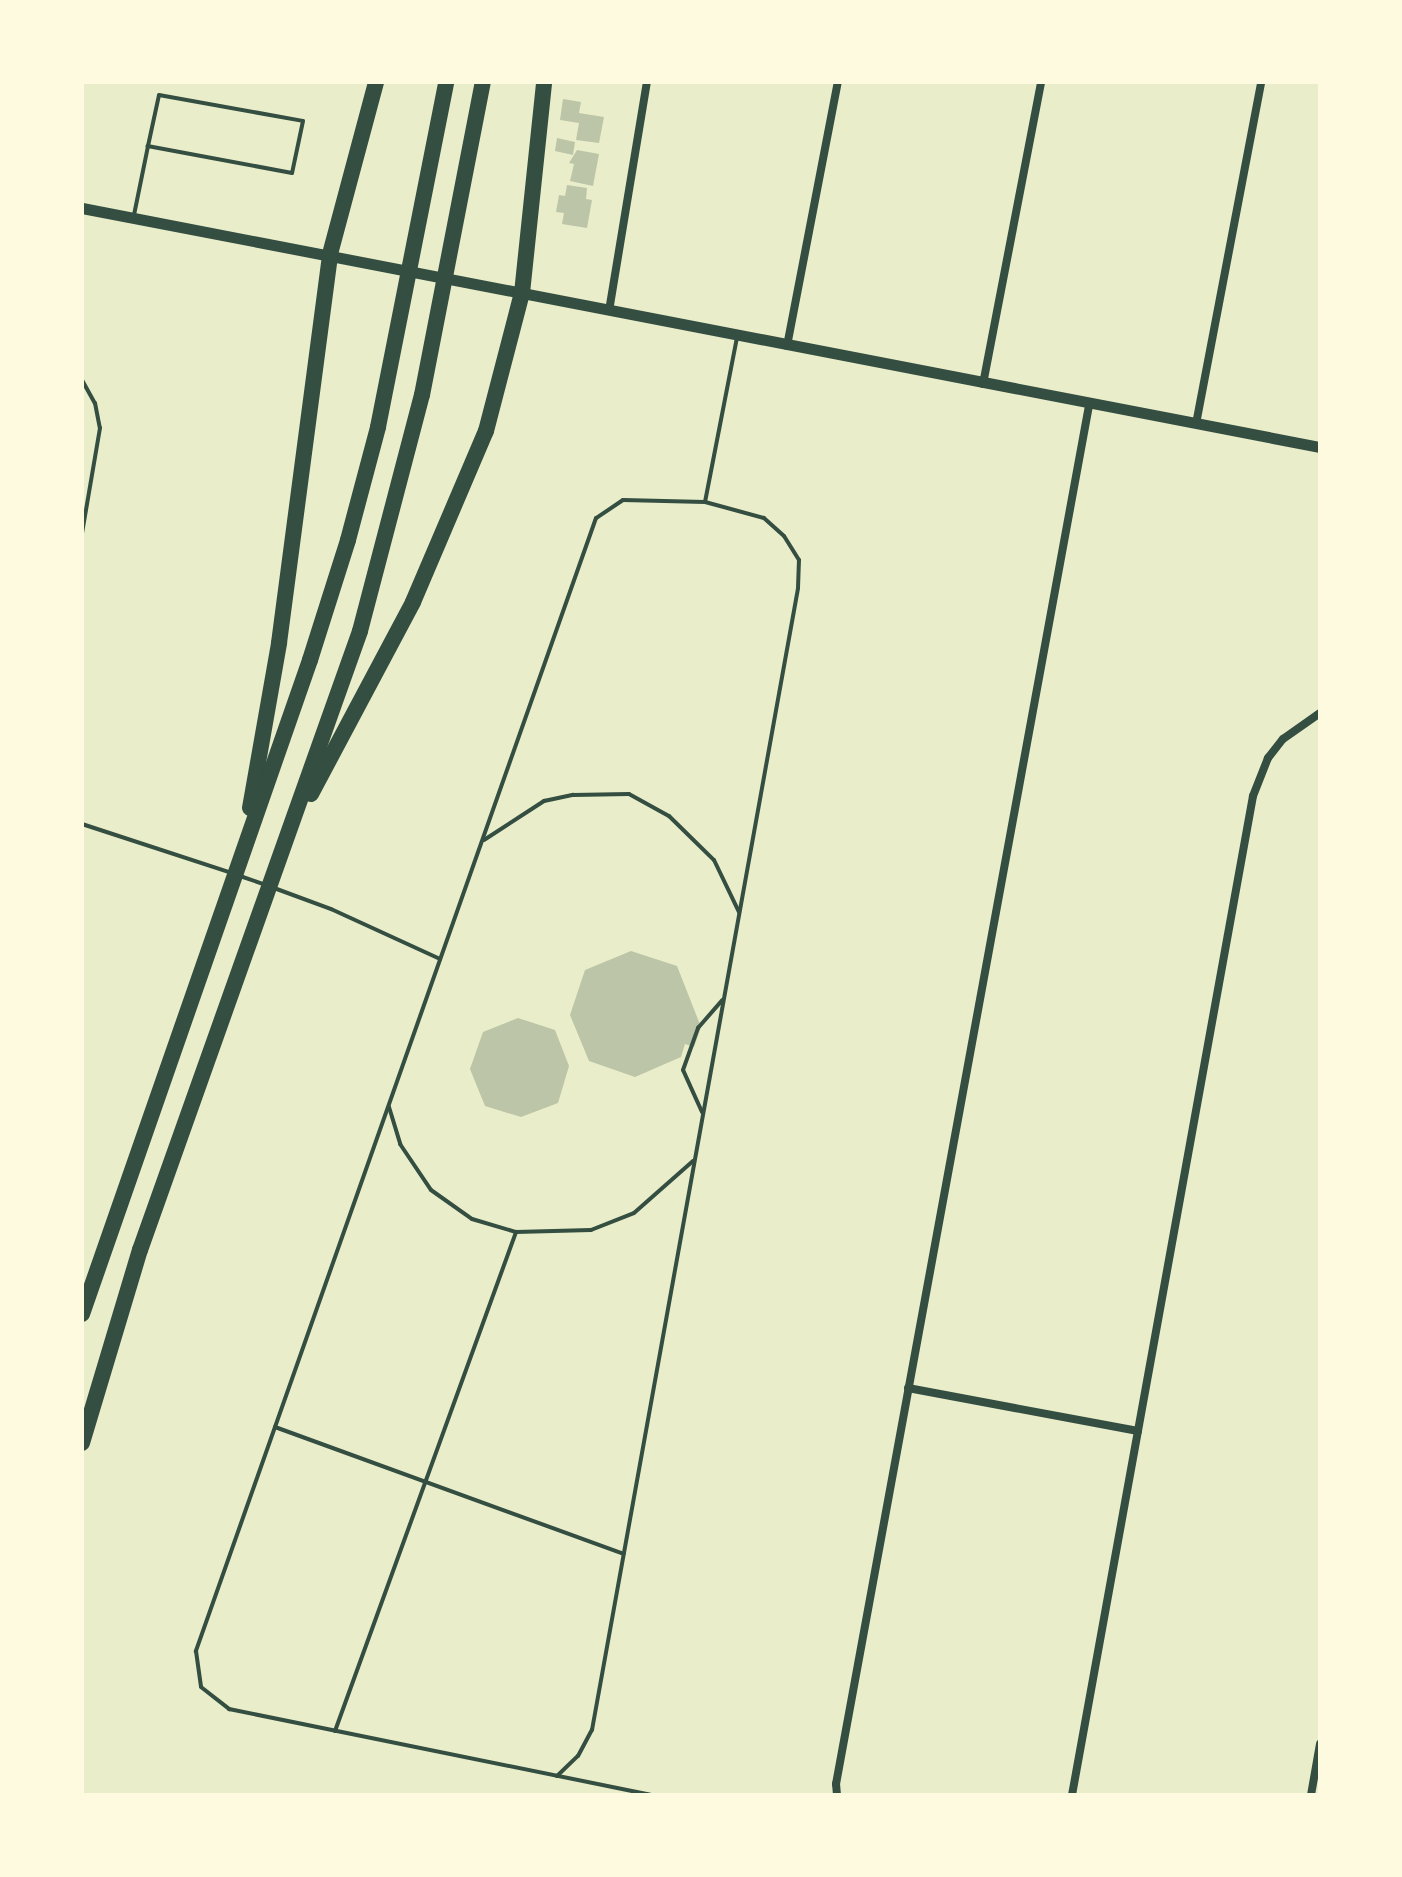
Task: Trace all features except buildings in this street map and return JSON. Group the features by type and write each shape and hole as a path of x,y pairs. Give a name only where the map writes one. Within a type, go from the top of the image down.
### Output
{"highway":[{"path":"243,855 338,256 376,82"},
{"path":"82,1314 243,855 348,540 378,427 446,82"},
{"path":"82,1443 140,1250 360,631 422,395 483,82"},
{"path":"287,838 401,628 471,472 500,387 518,292 544,82"}],"street":[{"path":"609,311 647,82"},
{"path":"787,346 838,82"},
{"path":"983,384 1041,82"},
{"path":"1196,424 1261,82"},
{"path":"82,208 1089,405 1320,447"},
{"path":"837,1795 836,1784 1089,405"},
{"path":"1072,1795 1253,796 1268,758 1283,739 1320,713"},
{"path":"908,1388 1138,1431"},
{"path":"1311,1795 1320,1744"}],"lane":[{"path":"134,217 148,146 159,95 303,121 292,173 148,146"},
{"path":"705,502 737,337"},
{"path":"82,380 95,403 100,428 82,533"},
{"path":"557,1776 578,1756 592,1730 798,588 799,560 784,536 764,518 705,502 623,500 596,518 196,1651 201,1687 229,1709 650,1795"},
{"path":"482,841 544,801 573,795 629,794 669,816 714,860 739,912"},
{"path":"82,824 173,852 331,909 440,959"},
{"path":"703,1114 683,1070 698,1028 724,998"},
{"path":"389,1107 400,1144 431,1190 472,1219 516,1232 591,1230 634,1213 695,1159"},
{"path":"335,1731 516,1232"},
{"path":"275,1427 624,1554"}]}
